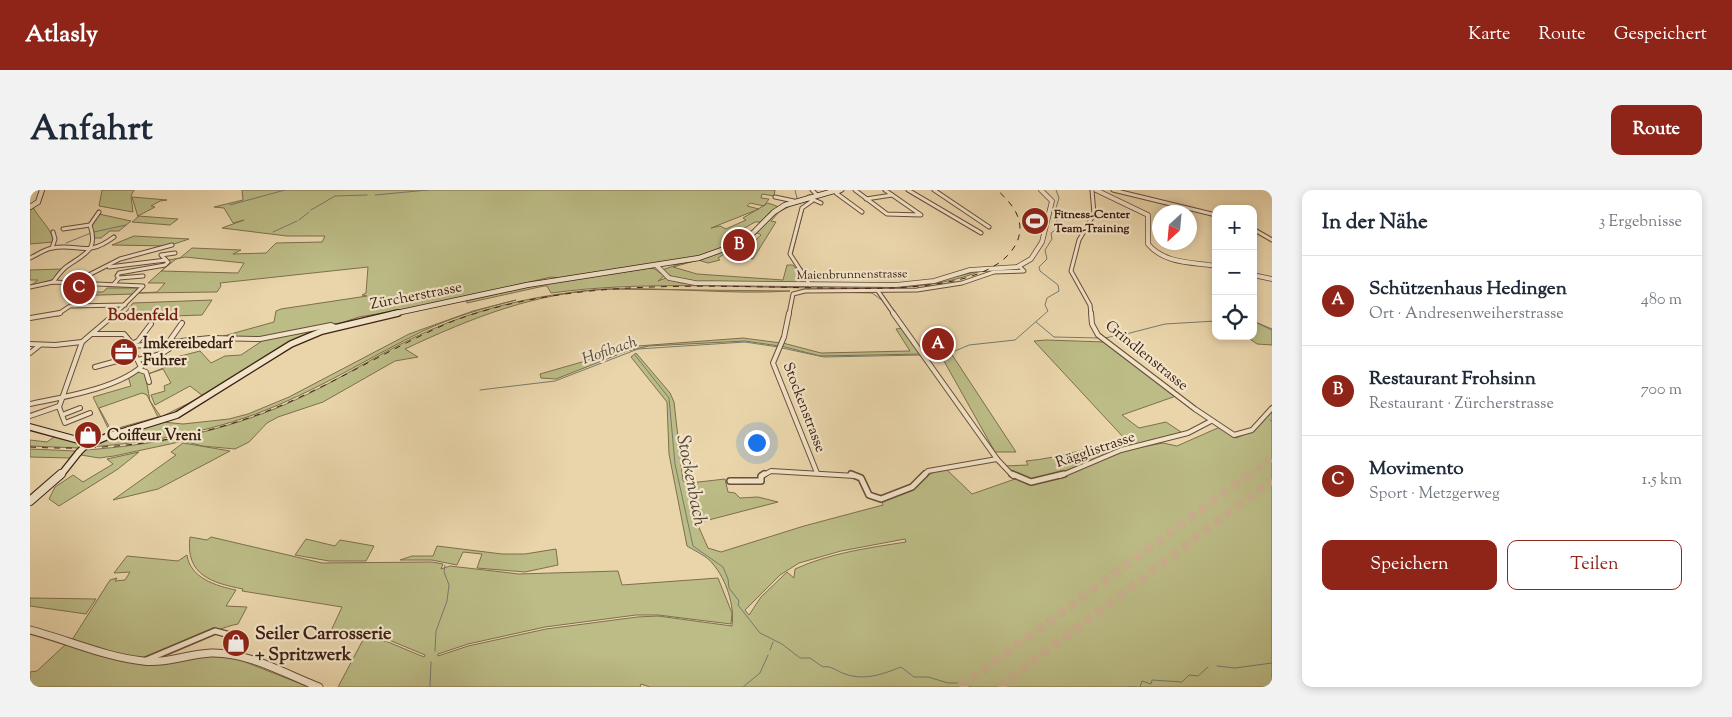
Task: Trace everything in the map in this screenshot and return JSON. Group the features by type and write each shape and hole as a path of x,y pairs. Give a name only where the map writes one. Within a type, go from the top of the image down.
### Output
{"main road":[{"path":"30,207 38,202 42,190"},
{"name":"Zürcherstrasse","path":"30,502 56,479 87,444 177,415 291,344 336,327 527,285 692,260 724,249 756,231 774,212 794,201 837,190"},
{"path":"30,427 87,444"}],"street":[{"path":"812,190 817,195"},
{"path":"842,190 836,193 862,212"},
{"path":"855,190 887,214 921,215 885,190"},
{"path":"908,190 968,223 981,233"},
{"path":"934,190 989,227"},
{"path":"878,291 941,287 969,281 996,271 1024,271 1019,266 1031,259 1044,237 1052,201 1041,190"},
{"path":"1094,190 1148,215 1148,244 1155,252 1175,259 1212,265"},
{"name":"Grindlenstrasse","path":"1094,190 1094,214 1079,240 1071,271 1090,305 1094,328 1106,342 1211,421 1234,435 1244,434 1258,426 1272,408"},
{"path":"1113,190 1212,214"},
{"path":"866,200 892,195"},
{"path":"775,197 794,201"},
{"path":"810,285 790,254 802,208 811,198 821,203"},
{"path":"63,229 90,225 99,212"},
{"path":"53,282 65,268 81,258 92,245 94,237 90,225"},
{"path":"1257,231 1272,240"},
{"path":"52,248 55,239 53,232"},
{"path":"30,258 52,248 88,250 106,243 114,237"},
{"path":"73,282 120,259 172,245"},
{"path":"114,284 119,278 117,275 122,272 165,265 169,262 161,255 175,253"},
{"path":"105,268 166,260"},
{"name":"Maienbrunnenstrasse","path":"657,266 669,278 687,282 905,285 942,279 970,270 1019,266"},
{"path":"119,278 142,276"},
{"path":"1257,276 1272,279"},
{"path":"30,288 53,282 142,285 125,305 82,342 58,406 65,423 90,413"},
{"path":"74,291 78,284"},
{"path":"817,473 856,476 864,482 869,495 881,499 912,486 928,471 997,460 878,291"},
{"name":"Stockenstrasse","path":"730,481 761,481 761,476 771,471 817,473 773,364 775,354 784,338 795,292 878,291"},
{"path":"30,318 57,316 70,306 125,305"},
{"path":"168,343 182,323"},
{"path":"133,345 150,324"},
{"path":"133,345 210,338 260,338 330,325 336,327"},
{"path":"92,334 124,334 133,345 136,358 141,365 140,370"},
{"path":"30,344 82,342"},
{"path":"30,353 40,345"},
{"path":"96,367 161,354 169,349"},
{"path":"30,404 61,397 133,374 140,370 146,372 149,382"},
{"path":"30,416 58,406"},
{"path":"62,415 80,408"},
{"name":"Rägglistrasse","path":"997,460 1013,477 1025,481 1038,481 1121,450 1177,438 1211,421"},
{"path":"30,630 94,651 143,662 165,660 197,653 231,655 318,687"},
{"path":"143,662 215,631 230,636"}],"green space":[{"path":"102,190 134,190 131,196 133,212 99,206"},
{"path":"242,190 775,190 774,196 762,194 761,198 769,199 765,205 768,203 779,207 770,212 762,222 755,222 741,230 745,236 724,248 701,256 559,278 551,277 430,305 359,317 341,323 264,337 220,337 274,322 276,311 281,309 367,296 362,295 366,293 368,267 220,283 221,286 217,292 139,293 157,292 165,283 148,283 161,271 238,273 244,263 185,257 176,259 163,269 169,264 169,260 180,258 192,248 241,250 233,254 266,253 276,243 322,242 325,236 287,236 222,228 244,220 233,223 224,208 214,207 243,200","holes":["750,203 763,206 758,209 747,206","756,210 743,218 746,220 726,229 720,226 711,228"]},
{"path":"132,197 167,200 160,201 151,206 155,207 138,216 178,219 170,225 132,222 138,217"},
{"path":"807,198 811,200 792,205 779,212 771,221 776,222 753,259 743,257 748,250 746,249 761,235 758,233 752,235 775,213 786,206"},
{"path":"33,207 51,233 53,242 30,244 30,208"},
{"path":"99,214 131,221 119,231 110,231 101,238 95,238 91,226"},
{"path":"134,236 189,239 168,246 112,245"},
{"path":"732,246 735,247 718,258 720,260 708,263 698,260 673,267 697,274 783,280 787,265 793,265 808,283 695,282 675,279 662,270"},
{"path":"650,268 655,269 664,276 658,281 666,278 681,283 878,287 925,284 983,270 943,282 901,287 817,288 651,286 584,289 551,293 547,286 544,286 467,303 466,301 542,284"},
{"path":"63,269 55,279 30,286 38,280 30,280 30,270"},
{"path":"107,288 138,288 134,294 66,296 83,290 82,292 103,292"},
{"path":"610,289 557,295 531,301 506,308 430,337 405,349 418,357 395,361 323,402 278,417 267,423 249,442 235,449 202,446 184,441 114,456 99,458 81,455 85,450 164,440 216,429 241,421 307,395 415,337 484,310 532,299 580,291"},
{"path":"677,290 790,291 745,292"},
{"path":"212,300 202,315 113,318 118,313 126,312 133,303"},
{"path":"504,303 434,326 315,388 278,405 232,422 186,434 90,447 123,433 163,422 183,424 229,419 248,414 289,397 409,334 473,311"},
{"path":"1257,323 1272,330 1272,345 1257,344 1252,340 1257,340"},
{"path":"330,326 303,337 182,411 163,416 203,396 190,386 155,405 151,395 165,391 164,386 171,383 163,369 148,374 166,367 165,360 200,351 211,363 225,356 241,355 265,339"},
{"path":"904,328 922,354 820,356 781,346 783,343 821,353 910,351 896,329"},
{"path":"743,338 781,343 779,346 745,341 649,346 627,351 556,379 541,378 540,374 638,346"},
{"path":"1034,341 1105,342 1176,396 1122,415 1139,428 1166,422 1184,434 1163,441 1131,447 1037,481 1010,473 1004,466 1028,465 1026,461 1063,455 1125,439"},
{"path":"945,344 1016,452 995,452 935,345"},
{"path":"636,353 670,393 674,402 683,481 690,483 725,479 728,492 735,493 740,498 758,497 778,502 697,523 708,548 721,552 804,526 883,505 881,500 899,495 929,475 945,468 972,494 1015,479 1026,482 1039,482 1126,450 1163,443 1177,446 1220,427 1236,438 1257,427 1272,411 1272,687 650,687 641,684 640,687 338,687 364,638 388,642 424,657 425,655 389,640 330,633 342,607 242,591 243,589 211,580 196,569 190,550 190,537 207,540 211,537 322,563 432,562 443,564 441,569 450,566 519,574 618,571 622,585 718,578 732,613 731,624 658,615 636,615 545,627 468,644 438,654 438,656 468,646 546,629 637,617 658,616 732,626 733,618 731,602 722,577 710,561 687,546 669,454 667,402 631,357","holes":["905,539 906,542 849,552 808,563 795,569 794,578 787,572 761,597 749,615 745,610 780,575 799,563 841,551"]},
{"path":"141,371 145,373 150,401 161,417 110,432 93,397 131,386 128,377","holes":["142,393 147,395 158,417 111,430 99,408"]},
{"path":"57,435 81,444 79,448 30,446 30,440 47,442"},
{"path":"183,443 230,451 158,489 113,500 176,455 171,452"},
{"path":"30,449 76,451 70,458 30,457"},
{"path":"139,452 118,469 59,506 49,499 55,487 73,475 83,482 113,464 107,459"},
{"path":"306,539 335,546 340,540 374,546 366,561 329,561 295,555"},
{"path":"437,546 502,554 525,554 556,549 558,565 525,572 477,568 482,554 463,552 457,565 432,560 400,560 412,556 433,556"},
{"path":"187,555 193,570 205,580 236,590 226,606 247,607 238,624 160,654 139,658 114,654 72,640 110,580 117,578 115,581 125,580 130,572 114,573 127,556 178,561"},
{"path":"30,598 96,599 86,614 30,606"},
{"path":"66,644 86,651 136,663 211,655 235,658 309,687 30,687 30,672 37,671"}],"waterway":[{"path":"230,205 285,190"},
{"path":"375,195 428,190"},
{"path":"795,190 797,198"},
{"name":"Hofibach","path":"925,355 955,351 969,345 1015,340 1048,311 1045,305 1047,298 1059,291 1058,285 1040,271 1039,267 1047,259 1045,250 1052,239 1051,233 1060,227 1054,215 1059,198 1056,190"},
{"path":"311,210 335,196 367,195"},
{"path":"792,255 804,208"},
{"path":"299,220 309,212"},
{"path":"273,232 297,221"},
{"path":"94,232 126,225"},
{"path":"66,243 91,233"},
{"path":"800,266 814,282"},
{"path":"824,292 872,293 883,301"},
{"path":"1126,334 1165,324 1212,321"},
{"path":"1036,322 1054,337 1099,338"},
{"path":"1257,323 1272,329"},
{"path":"1105,338 1124,334"},
{"name":"Hofibach","path":"480,390 555,381 638,349 745,342 778,347"},
{"name":"Hofibach","path":"782,348 824,357 922,355"},
{"name":"Stockenbach","path":"635,355 669,398 675,464 693,546 723,567 728,579 729,588 739,601 738,605 760,633 782,644 800,658 810,658 823,667 832,668 852,676 874,676 901,667 914,677 928,677 948,683 964,683 971,687"},
{"path":"435,651 436,631 447,601 449,585 444,572 445,565"},
{"path":"770,650 773,642"},
{"path":"743,687 760,673 768,655"},
{"path":"430,687 431,662"},
{"path":"1217,666 1235,668 1272,663"},
{"path":"1140,687 1142,681 1151,684 1152,680 1182,682 1189,675 1198,676 1208,667"},
{"path":"1129,687 1135,687"}],"tunnel":[{"path":"1248,476 1272,458"},
{"path":"960,687 1250,474"},
{"path":"999,687 1272,480"}],"railway":[{"path":"30,447 93,448 124,445 185,436 215,428 245,419 298,398 453,321 506,305 560,295 670,286 893,288 944,283 962,279 980,273 995,265 1008,255 1017,242 1020,227 1019,220 1013,207 997,190"}],"place":[{"name":"Fitness-Center Team-Training","path":"1035,221"},
{"name":"Restaurant Frohsinn","path":"739,245"},
{"name":"Movimento","path":"79,288"},
{"name":"Schützenhaus Hedingen","path":"938,344"},
{"name":"Imkereibedarf Fuhrer","path":"124,352"},
{"name":"Coiffeur Vreni","path":"88,435"},
{"name":"Seiler Carrosserie + Spritzwerk","path":"236,643"}],"district":[{"name":"Bodenfeld","path":"143,314"}]}
